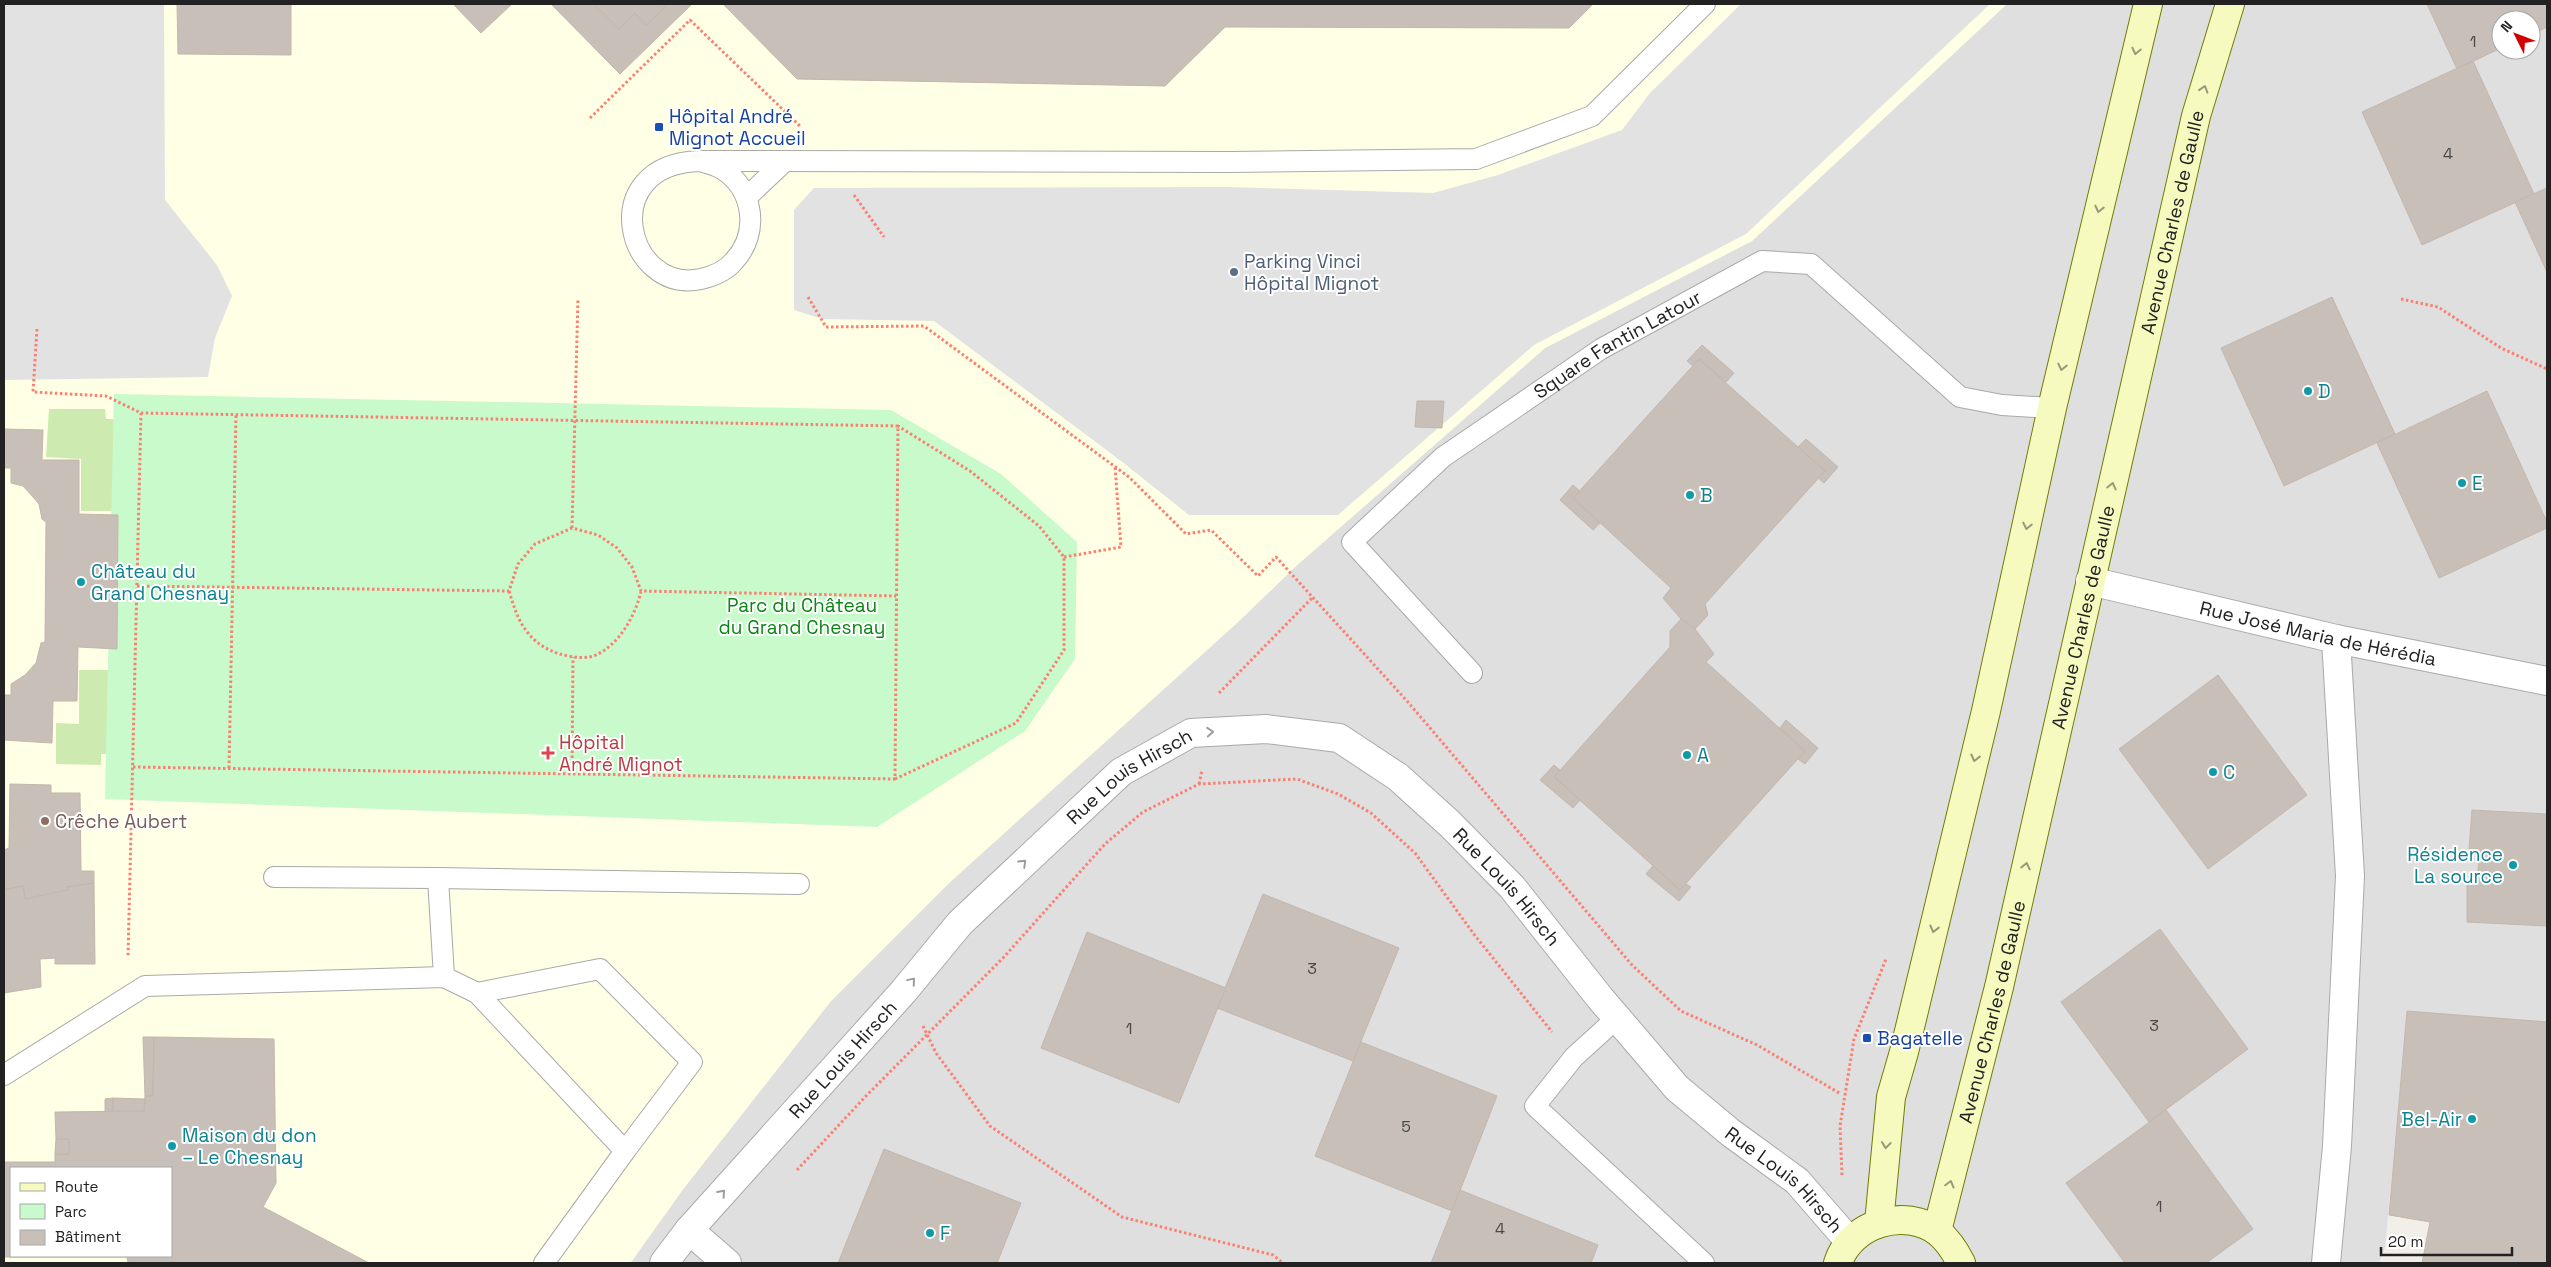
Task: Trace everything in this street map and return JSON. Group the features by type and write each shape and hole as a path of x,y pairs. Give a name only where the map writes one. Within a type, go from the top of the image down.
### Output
{"main road":[{"path":"1879,1223 1891,1097 1904,1052 1986,711 2052,408 2148,4"},
{"name":"Avenue Charles de Gaulle","path":"1937,1231 1999,988 2196,116 2230,4"},
{"path":"1844,1253 1863,1231 1879,1223 1899,1220 1919,1222 1937,1231 1953,1246 1961,1263"}],"street":[{"name":"Rue José Maria de Hérédia","path":"2090,581 2336,639 2547,682"},
{"path":"2326,1263 2337,1146 2350,876 2336,639"},
{"name":"Rue Louis Hirsch","path":"664,1263 689,1230 903,992 960,923 1121,772 1191,734 1266,728 1339,738 1398,777 1450,824 1512,887 1617,1018 1677,1088 1732,1133 1797,1181 1844,1253"},
{"path":"689,1230 727,1263"}],"lane":[{"path":"700,161 721,168 736,180 747,197 751,216 750,234 742,252 730,266 713,276 695,280 676,278 658,270 644,258 635,240 632,220 635,199 646,182 661,169 680,161 830,160 1228,162 1476,159 1592,116 1705,4"},
{"path":"747,197 785,161"},
{"name":"Square Fantin Latour","path":"1472,673 1352,542 1443,457 1458,446 1601,348 1762,261 1811,264 1960,397 2002,405 2052,408"},
{"path":"274,877 799,884"},
{"path":"438,878 444,977"},
{"path":"477,993 600,969 692,1062 544,1263"},
{"path":"4,1075 146,986 444,977 477,993 626,1152"},
{"path":"1617,1018 1574,1057 1535,1106 1704,1263"}],"path":[{"path":"590,118 690,20 801,127 830,160 884,237"},
{"path":"808,297 826,327 924,326 1129,477 1186,534 1211,530 1258,576 1276,557 1407,701 1632,965 1681,1011 1757,1045 1841,1094"},
{"path":"572,528 578,298"},
{"path":"2401,299 2438,306 2501,348 2547,369"},
{"path":"37,329 33,392 106,396 141,413 898,426 970,471 1039,526 1064,556 1064,650 1016,723 895,779 133,767"},
{"path":"127,998 141,413"},
{"path":"230,768 236,414"},
{"path":"895,779 898,426"},
{"path":"1064,556 1121,547 1115,466"},
{"path":"572,528 598,534 616,548 632,567 641,591 635,613 617,637 598,655 572,657 546,650 529,634 516,614 509,591 518,564 535,544 572,528"},
{"path":"137,586 509,591"},
{"path":"641,591 896,596"},
{"path":"1199,784 1218,695 1313,597"},
{"path":"572,657 572,773"},
{"path":"791,1176 927,1033 1004,958 1105,844 1143,812 1199,784 1297,779 1338,794 1371,813 1415,853 1473,933 1574,1057"},
{"path":"903,992 914,1007 936,1052 990,1126 1122,1217 1273,1255 1283,1263"}],"shaded area":[{"name":"Hôpital André Mignot","path":"4,4 2007,4 1752,241 1545,348 1295,567 1237,623 948,884 831,1001 684,1188 630,1263 4,1263"},
{"path":"4,4 164,4 165,200 217,265 232,296 215,338 208,377 4,380"},
{"name":"Parking Vinci Hôpital Mignot","path":"1741,4 1990,4 1746,234 1534,345 1338,515 1189,515 1121,461 934,321 822,319 794,310 794,210 814,188 1227,187 1433,193 1498,175 1622,130 1650,93"},
{"path":"2007,4 2547,4 2547,1022 2407,1011 2385,1248 2379,1263 631,1263 684,1188 831,1001 948,884 1237,623 1295,567 1545,348 1752,241"}],"green space":[{"name":"Parc du Château du Grand Chesnay","path":"114,394 891,410 1001,474 1077,542 1075,659 1025,731 877,827 105,799"},
{"path":"49,409 105,409 106,419 116,419 114,511 81,511 81,459 46,457"},
{"path":"79,670 113,670 111,754 101,754 101,765 56,764 56,723 79,724"}],"building":[{"path":"177,4 291,4 291,55 178,54"},
{"path":"453,4 512,4 481,33"},
{"path":"551,4 594,4 619,29 635,13 646,25 668,4 692,4 620,74"},
{"path":"594,4 668,4 646,25 635,13 619,29"},
{"path":"723,4 1593,4 1569,28 1225,27 1165,86 797,79"},
{"path":"2427,4 2547,4 2547,27 2541,30 2541,10 2491,10 2491,53 2457,69"},
{"path":"2473,61 2534,194 2422,245 2362,112"},
{"path":"2547,188 2547,272 2515,202"},
{"name":"D","path":"2332,297 2395,434 2284,486 2221,348"},
{"path":"1702,345 1734,373 1726,382 1699,359 1693,366 1687,361"},
{"name":"B","path":"1699,359 1825,471 1705,604 1708,615 1695,629 1681,619 1663,598 1671,588 1573,498"},
{"name":"E","path":"2487,391 2547,522 2547,528 2439,578 2377,443"},
{"path":"1417,401 1444,401 1442,428 1415,427"},
{"name":"Château du Grand Chesnay","path":"4,429 43,430 42,460 79,460 79,514 118,515 117,649 78,647 77,701 53,701 52,743 4,740 4,695 11,695 11,684 25,675 36,663 41,643 45,642 46,522 42,519 39,504 23,486 11,483 11,468 4,468"},
{"path":"1806,439 1838,467 1824,483 1818,478 1825,471 1798,447"},
{"path":"1573,485 1580,491 1573,498 1600,523 1593,530 1560,500"},
{"name":"A","path":"1681,619 1695,629 1714,654 1706,662 1805,751 1680,890 1554,777 1670,647 1670,631"},
{"name":"C","path":"2218,675 2307,795 2208,869 2119,749"},
{"path":"1786,720 1818,748 1805,764 1798,759 1805,751 1780,728"},
{"path":"1554,765 1560,770 1554,777 1580,800 1573,808 1540,780"},
{"name":"Crêche Aubert","path":"10,784 51,785 51,793 80,793 81,871 94,871 94,883 67,887 68,890 25,899 23,886 4,890 4,850 9,848"},
{"name":"Résidence La source","path":"2472,810 2547,814 2547,926 2467,922 2467,881 2477,882 2480,849 2469,849"},
{"path":"1653,866 1680,890 1686,884 1691,887 1679,901 1646,874"},
{"name":"Crêche Aubert","path":"94,883 95,964 55,964 55,958 40,959 41,987 4,993 4,890 23,886 25,899 68,890 67,887"},
{"path":"1263,894 1399,948 1353,1061 1217,1008"},
{"path":"2160,929 2248,1049 2149,1122 2061,1002"},
{"path":"1087,932 1226,988 1179,1103 1041,1048"},
{"name":"Bel-Air","path":"2407,1011 2547,1022 2547,1263 2422,1263 2430,1222 2389,1215"},
{"path":"143,1037 154,1037 153,1096 145,1096"},
{"name":"Maison du don – Le Chesnay","path":"154,1037 274,1039 276,1183 263,1207 369,1263 128,1263 127,1257 172,1257 172,1167 10,1167 10,1257 4,1257 4,1162 55,1162 55,1154 69,1154 69,1139 56,1139 55,1112 144,1111 145,1096 153,1096"},
{"path":"1361,1042 1497,1096 1452,1211 1315,1156"},
{"path":"113,1098 113,1111 105,1112 105,1099"},
{"path":"113,1098 145,1099 144,1111 113,1111"},
{"path":"2166,1110 2253,1229 2206,1263 2125,1263 2066,1183"},
{"path":"56,1139 69,1139 69,1154 55,1154"},
{"name":"F","path":"884,1149 1021,1203 997,1263 838,1263"},
{"path":"1460,1190 1598,1245 1591,1263 1431,1263"}],"place":[{"name":"Hôpital André Mignot Accueil","path":"659,127"},
{"name":"Parking Vinci Hôpital Mignot","path":"1234,272"},
{"name":"D","path":"2308,391"},
{"name":"E","path":"2462,483"},
{"name":"B","path":"1690,495"},
{"name":"Château du Grand Chesnay","path":"81,582"},
{"name":"Hôpital André Mignot","path":"548,753"},
{"name":"A","path":"1687,755"},
{"name":"C","path":"2213,772"},
{"name":"Crêche Aubert","path":"45,821"},
{"name":"Résidence La source","path":"2513,865"},
{"name":"Bagatelle","path":"1867,1038"},
{"name":"Bel-Air","path":"2472,1119"},
{"name":"Maison du don – Le Chesnay","path":"172,1146"},
{"name":"F","path":"930,1233"}]}
